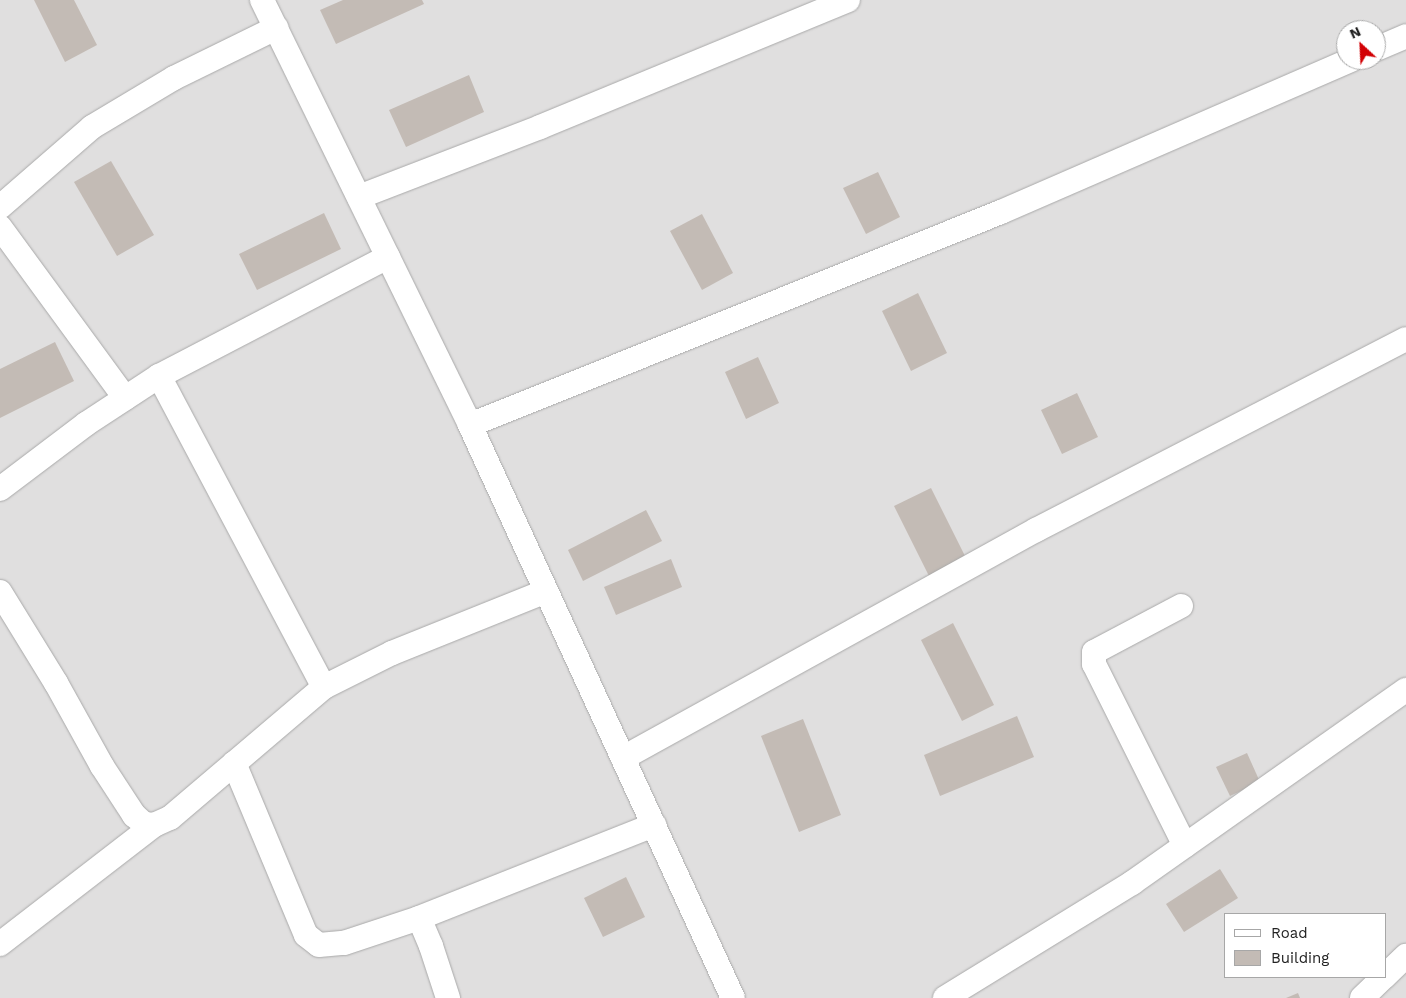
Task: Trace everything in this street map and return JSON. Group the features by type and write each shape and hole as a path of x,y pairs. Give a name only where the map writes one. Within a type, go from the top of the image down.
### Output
{"street":[{"path":"262,0 470,425 733,998"},
{"path":"358,197 540,127 848,0"},
{"path":"0,207 92,127 174,78 276,28"},
{"path":"1386,45 1406,36"},
{"path":"470,425 1002,212 1336,67"},
{"path":"0,227 125,398"},
{"path":"0,489 86,424 159,376 388,257"},
{"path":"623,758 1036,530 1406,339"},
{"path":"159,376 324,686"},
{"path":"0,944 154,825 170,818 324,686 392,653 546,591"},
{"path":"0,592 56,683 102,766 134,815 144,824 154,825"},
{"path":"1181,606 1094,652 1094,664 1185,846"},
{"path":"945,998 1132,884 1406,690"},
{"path":"234,763 306,935 319,945 344,943 419,918 654,825"},
{"path":"419,918 431,946 448,998"},
{"path":"1386,976 1406,956"},
{"path":"1362,998 1384,978"}],"shaded area":[{"path":"0,0 1406,0 1406,998 0,998"}],"building":[{"path":"34,0 74,0 97,45 65,62"},
{"path":"343,0 422,0 424,4 336,44 320,10"},
{"path":"469,75 484,112 406,147 389,110"},
{"path":"111,161 154,235 117,256 74,182"},
{"path":"878,172 900,217 866,234 843,188"},
{"path":"324,213 341,249 257,290 239,254"},
{"path":"702,214 733,273 702,290 670,231"},
{"path":"918,293 947,353 911,371 882,311"},
{"path":"55,342 74,381 0,418 0,369"},
{"path":"758,357 779,403 746,419 725,372"},
{"path":"1077,393 1098,437 1062,454 1041,410"},
{"path":"931,488 966,558 929,576 894,506"},
{"path":"646,510 662,541 583,581 568,550"},
{"path":"671,559 682,587 616,615 604,587"},
{"path":"953,623 994,705 962,721 921,640"},
{"path":"1017,716 1034,757 940,796 924,755"},
{"path":"803,719 841,815 799,832 761,736"},
{"path":"1247,753 1260,782 1230,796 1216,767"},
{"path":"1220,869 1238,898 1184,932 1166,904"},
{"path":"626,877 645,917 603,937 584,898"},
{"path":"1298,993 1300,998 1286,998"}]}
